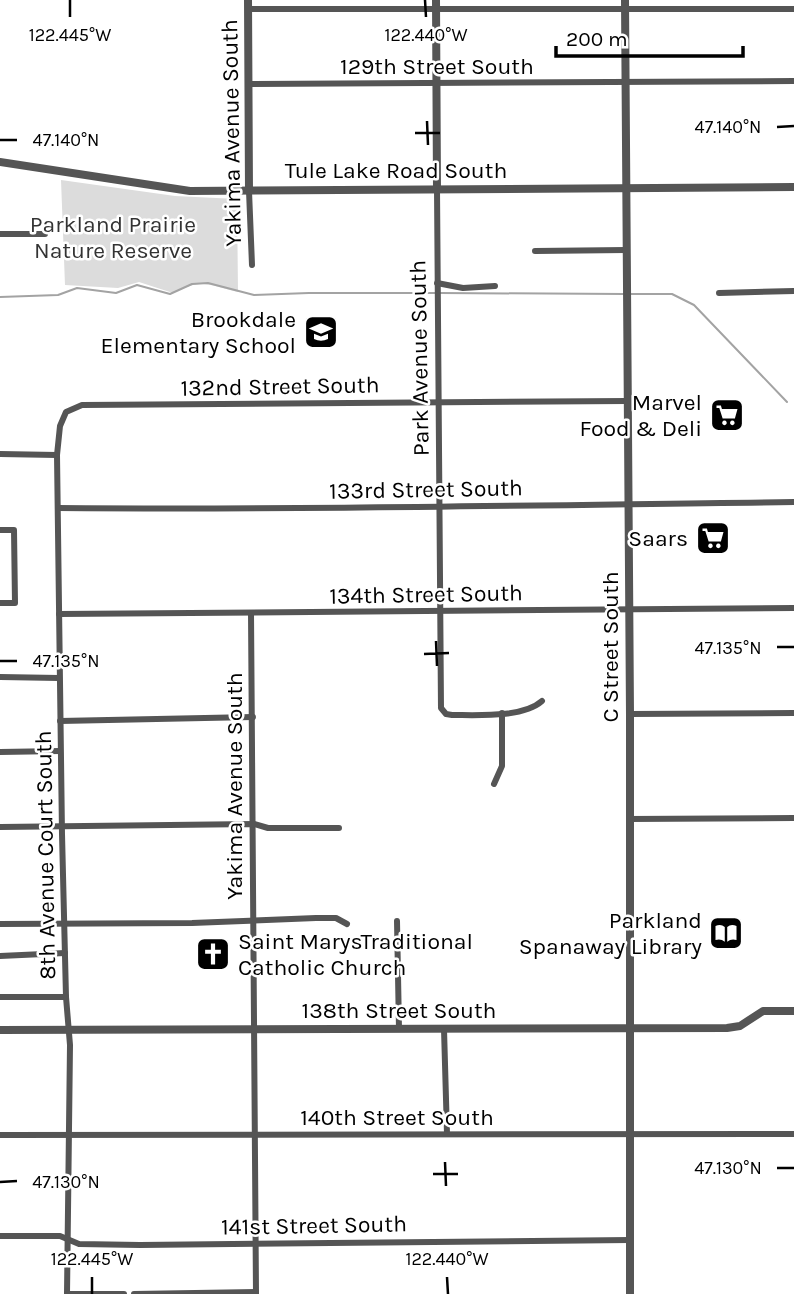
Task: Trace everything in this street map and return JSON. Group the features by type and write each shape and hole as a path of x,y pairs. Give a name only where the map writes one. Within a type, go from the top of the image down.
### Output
{"street":[{"name":"C Street South","path":"625,0 630,714 630,1294"},
{"path":"248,5 436,5 625,10 794,9"},
{"name":"Yakima Avenue South","path":"248,5 252,265"},
{"name":"Park Avenue South","path":"436,5 440,703 446,714 502,713"},
{"name":"129th Street South","path":"248,84 794,81"},
{"name":"Tule Lake Road South","path":"0,162 181,191 794,187"},
{"path":"0,234 45,234"},
{"path":"535,251 626,250"},
{"path":"437,283 463,288 495,286"},
{"path":"719,293 794,291"},
{"name":"132nd Street South","path":"64,416 68,410 82,405 627,401"},
{"name":"8th Avenue Court South","path":"64,416 60,426 57,455 60,751 67,1030 70,1045 67,1294"},
{"path":"0,454 57,455"},
{"name":"133rd Street South","path":"58,508 252,510 794,502"},
{"path":"0,530 14,530 15,603 0,603"},
{"name":"134th Street South","path":"59,614 794,608"},
{"name":"Yakima Avenue South","path":"251,613 254,717 256,1293"},
{"path":"0,677 59,678"},
{"path":"494,784 502,766 502,713 526,710 542,701"},
{"path":"630,714 794,713"},
{"path":"60,721 254,717"},
{"path":"0,752 60,751"},
{"path":"629,819 794,818"},
{"path":"0,827 254,824 268,828 339,828"},
{"path":"0,924 336,918 347,924"},
{"path":"397,921 399,1029"},
{"path":"0,956 65,953"},
{"path":"0,997 66,997"},
{"name":"138th Street South","path":"0,1030 732,1028 763,1011 794,1011"},
{"path":"444,1029 447,1134"},
{"name":"140th Street South","path":"0,1135 794,1134"},
{"name":"141st Street South","path":"0,1236 51,1236 79,1244 630,1240"},
{"path":"134,1294 256,1293"},
{"path":"67,1294 124,1294"}],"green space":[{"name":"Parkland Prairie Nature Reserve","path":"61,180 175,196 237,199 238,292 206,284 173,293 139,282 118,288 65,285"}],"waterway":[{"path":"0,297 58,295 77,288 116,293 137,285 170,294 192,284 208,283 254,295 435,293"},
{"path":"440,293 624,294"},
{"path":"629,294 672,294 694,305 787,402"}],"place":[{"name":"Brookdale Elementary School","path":"321,332"},
{"name":"Marvel Food & Deli","path":"727,415"},
{"name":"Saars","path":"713,538"},
{"name":"Parkland Spanaway Library","path":"726,933"},
{"name":"Saint MarysTraditional Catholic Church","path":"213,954"}]}
